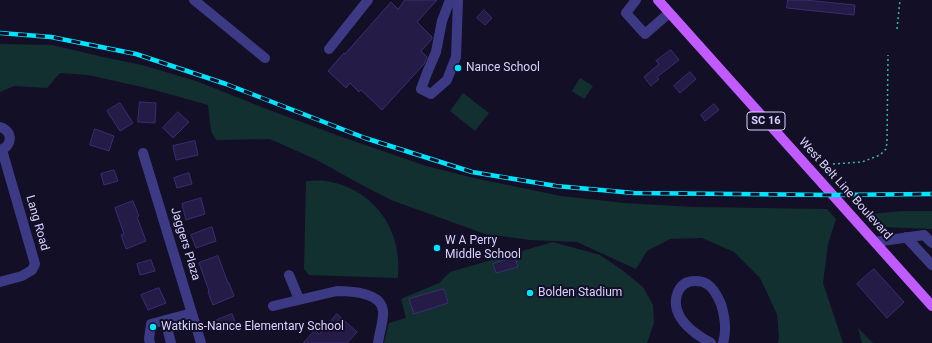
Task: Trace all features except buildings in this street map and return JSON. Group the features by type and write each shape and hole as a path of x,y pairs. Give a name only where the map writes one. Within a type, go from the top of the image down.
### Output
{"main road":[{"name":"West Belt Line Boulevard","path":"658,0 932,305"}],"street":[{"path":"194,0 264,58"},
{"path":"450,0 442,20 436,52 426,73 421,89 431,94 447,80 456,57 458,0"},
{"path":"636,0 626,13 645,34 669,13"},
{"path":"330,48 363,2"},
{"name":"Lang Road","path":"0,127 8,132 10,138 8,145 1,150 35,264 32,270 22,276 0,282"},
{"name":"Jaggers Plaza","path":"143,153 201,343"},
{"path":"875,242 928,234 932,243"},
{"path":"906,237 932,265"},
{"path":"289,275 299,299"},
{"path":"711,343 703,339 690,328 680,317 677,311 676,298 678,292 686,283 702,282 707,284 715,292 721,304 724,318 725,329 723,343"},
{"path":"273,306 337,291 366,294 378,301 383,311 378,343"},
{"path":"150,343 149,339 151,324 192,313"},
{"path":"165,320 171,343"}],"path":[{"path":"897,29 900,0"},
{"path":"806,166 862,162 880,155 886,149 888,55"}],"green space":[{"path":"0,44 52,45 142,65 196,81 339,136 426,166 478,179 561,196 624,203 694,207 827,209 836,219 828,244 823,283 843,343 778,343 779,337 777,314 760,278 734,252 702,238 670,239 647,251 636,269 577,242 530,240 485,234 391,200 317,160 270,139 216,140 211,131 208,105 151,89 88,75 60,73 47,88 14,86 0,92"},
{"path":"580,78 593,86 584,99 572,91"},
{"path":"463,93 489,113 475,131 450,111"},
{"path":"306,181 323,181 342,185 358,192 371,202 382,214 390,228 396,244 398,278 309,275 304,269"},
{"path":"904,211 932,211 932,229 882,227 870,214"},
{"name":"Bolden Stadium","path":"553,242 600,255 643,287 653,305 654,323 647,343 384,343 389,323 406,318 401,299 439,283 450,272"},
{"path":"858,328 873,343 862,343"}],"railway":[{"path":"0,33 51,37 136,54 226,84 365,138 472,172 556,186 634,193 833,195 932,194"}],"place":[{"name":"Nance School","path":"458,68"},
{"name":"W A Perry Middle School","path":"437,248"},
{"name":"Bolden Stadium","path":"530,293"},
{"name":"Watkins-Nance Elementary School","path":"153,327"}]}
